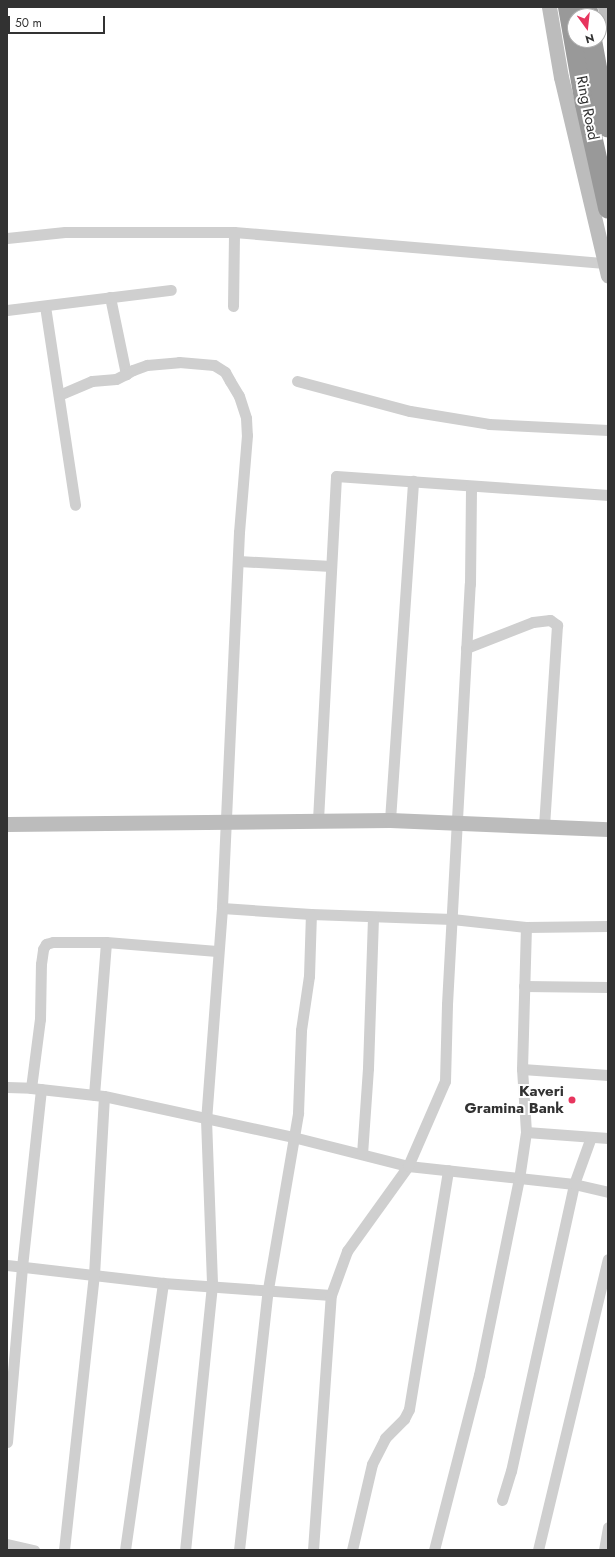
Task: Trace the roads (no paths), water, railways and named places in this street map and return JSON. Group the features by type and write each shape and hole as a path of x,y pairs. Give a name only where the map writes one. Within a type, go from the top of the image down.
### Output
{"highway":[{"name":"Ring Road","path":"568,7 599,105 608,128"},
{"name":"Ring Road","path":"593,48 608,208"}],"street":[{"path":"7,238 65,232 234,232 606,270 561,78 549,7"},
{"path":"233,306 234,232"},
{"path":"7,310 171,290"},
{"path":"110,297 126,374"},
{"path":"45,306 75,505"},
{"path":"59,395 92,381 116,379 147,365 179,362 207,363 214,365 225,372 238,396 246,418 247,435 238,561 222,908 217,951 206,1119 212,1285 185,1550"},
{"path":"297,381 410,411 489,424 608,430"},
{"path":"318,820 336,476 608,496"},
{"path":"390,820 413,481"},
{"path":"313,1550 331,1295 347,1251 408,1166 445,1081 447,1004 458,822 466,648 471,486"},
{"path":"238,561 331,566"},
{"path":"466,648 533,622 550,620 557,625 544,826"},
{"path":"7,824 390,820 608,828"},
{"path":"222,908 373,917 452,919 526,927 608,926"},
{"path":"239,1550 268,1289 298,1105 301,1030 309,976 311,914"},
{"path":"362,1154 368,1068 373,917"},
{"path":"434,1550 478,1375 519,1179 526,1132 522,1069 526,927"},
{"path":"7,1442 36,1088 40,1019 41,964 43,949 46,944 53,942 106,942 217,951"},
{"path":"64,1550 94,1275 99,1095 106,942"},
{"path":"524,986 608,987"},
{"path":"522,1069 608,1075"},
{"path":"7,1087 36,1088 99,1095 293,1137 408,1166 574,1184 608,1192"},
{"path":"526,1132 608,1138"},
{"path":"502,1500 511,1471 574,1184 591,1137"},
{"path":"352,1550 372,1464 385,1438 404,1419 411,1404 448,1170"},
{"path":"538,1550 608,1259"},
{"path":"7,1265 163,1283 268,1289 331,1295"},
{"path":"125,1550 163,1283"},
{"path":"604,1550 608,1527"},
{"path":"7,1544 34,1550"}],"place":[{"name":"Kaveri Gramina Bank","path":"572,1100"}]}
